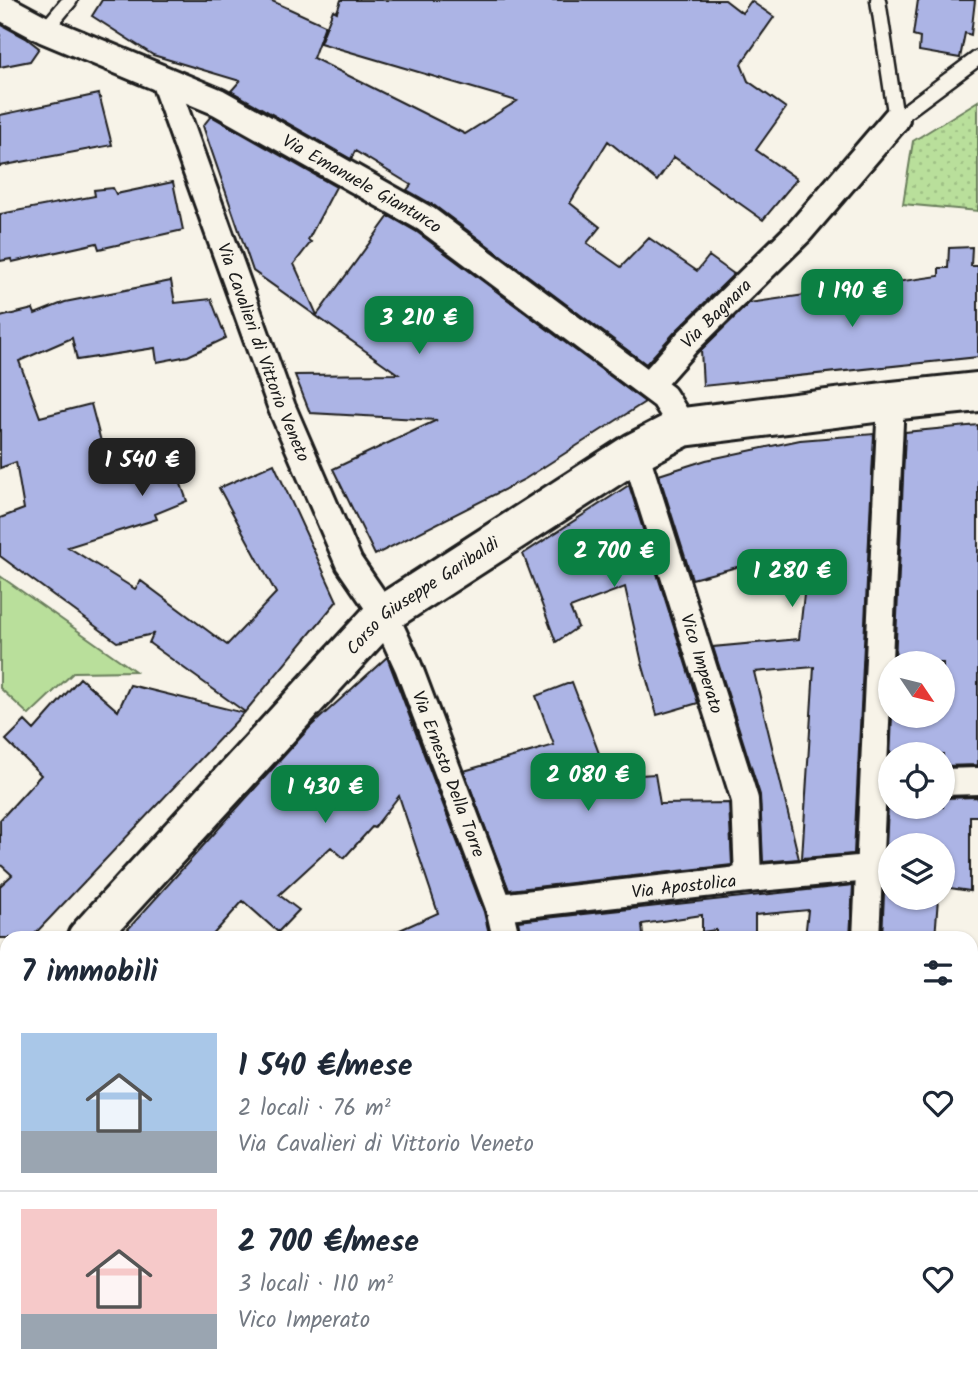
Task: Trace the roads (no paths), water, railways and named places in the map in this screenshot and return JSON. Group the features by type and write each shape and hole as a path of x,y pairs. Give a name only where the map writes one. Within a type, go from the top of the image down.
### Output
{"main road":[{"name":"Corso Giuseppe Garibaldi","path":"94,931 384,614 635,452 683,427 978,392"}],"street":[{"name":"Via Emanuele Gianturco","path":"0,6 45,30 218,102 426,219 664,397 683,427"},
{"name":"Via Cavalieri di Vittorio Veneto","path":"164,80 282,408 349,563 384,614"},
{"name":"Via Bagnara","path":"649,385 687,342 800,231 896,119"},
{"path":"883,742 891,401"},
{"name":"Vico Imperato","path":"635,452 746,800 748,879"},
{"name":"Via Ernesto Della Torre","path":"384,614 408,666 499,907 504,931"},
{"path":"955,782 978,781"},
{"path":"866,931 869,868 878,810"},
{"name":"Via Apostolica","path":"499,907 869,868"}],"lane":[{"path":"45,30 71,0"},
{"path":"878,0 896,119 978,58"}]}
